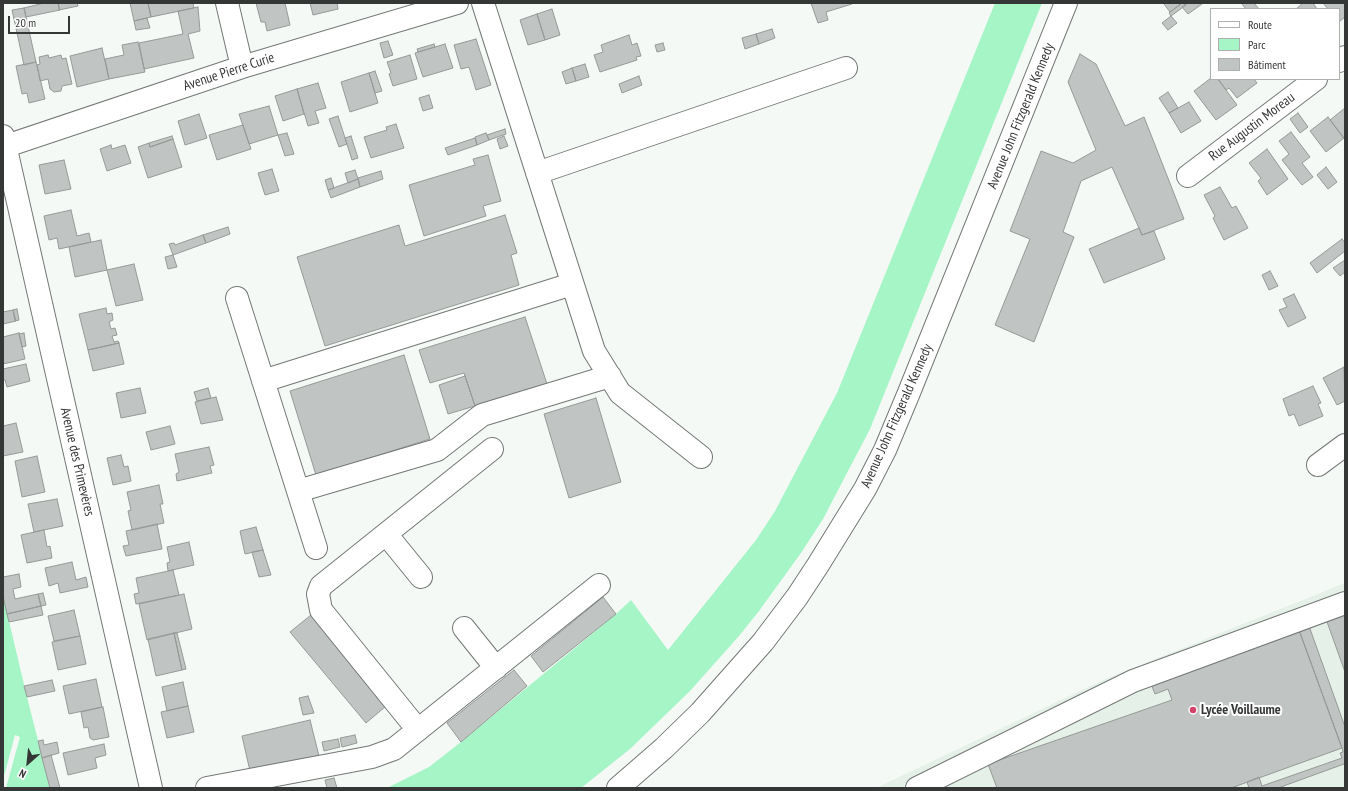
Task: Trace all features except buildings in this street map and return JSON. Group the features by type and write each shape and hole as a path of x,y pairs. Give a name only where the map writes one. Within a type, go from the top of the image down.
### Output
{"street":[{"path":"228,3 242,67"},
{"name":"Avenue Pierre Curie","path":"4,143 242,67 457,3"},
{"path":"483,3 594,351 620,393 700,457"},
{"name":"Avenue John Fitzgerald Kennedy","path":"618,788 664,748 700,713 763,642 797,597 865,489 885,450 908,395 1066,3"},
{"path":"537,173 846,68"},
{"name":"Rue Augustin Moreau","path":"1188,176 1315,80"},
{"name":"Avenue des Primevères","path":"4,143 151,788"},
{"path":"263,381 572,284"},
{"path":"237,298 316,548"},
{"path":"298,491 436,450 482,415 610,376"},
{"path":"1318,465 1345,444"},
{"path":"418,730 321,610 318,594 321,586 492,449"},
{"path":"386,534 421,577"},
{"path":"207,788 372,757 394,749 599,585"},
{"path":"918,788 1133,681 1345,603"},
{"path":"464,628 496,668"}],"shaded area":[{"name":"Lycée Voillaume","path":"1345,583 1345,788 876,788 1101,681"}],"green space":[{"path":"995,3 1042,3 870,429 823,519 801,553 759,611 690,691 630,749 581,788 387,788 429,767 616,614 631,600 668,650 756,540 775,511 837,393"},
{"path":"3,596 50,788 6,788 20,737 15,735 3,780"}],"place":[{"name":"Lycée Voillaume","path":"1193,710"}]}
